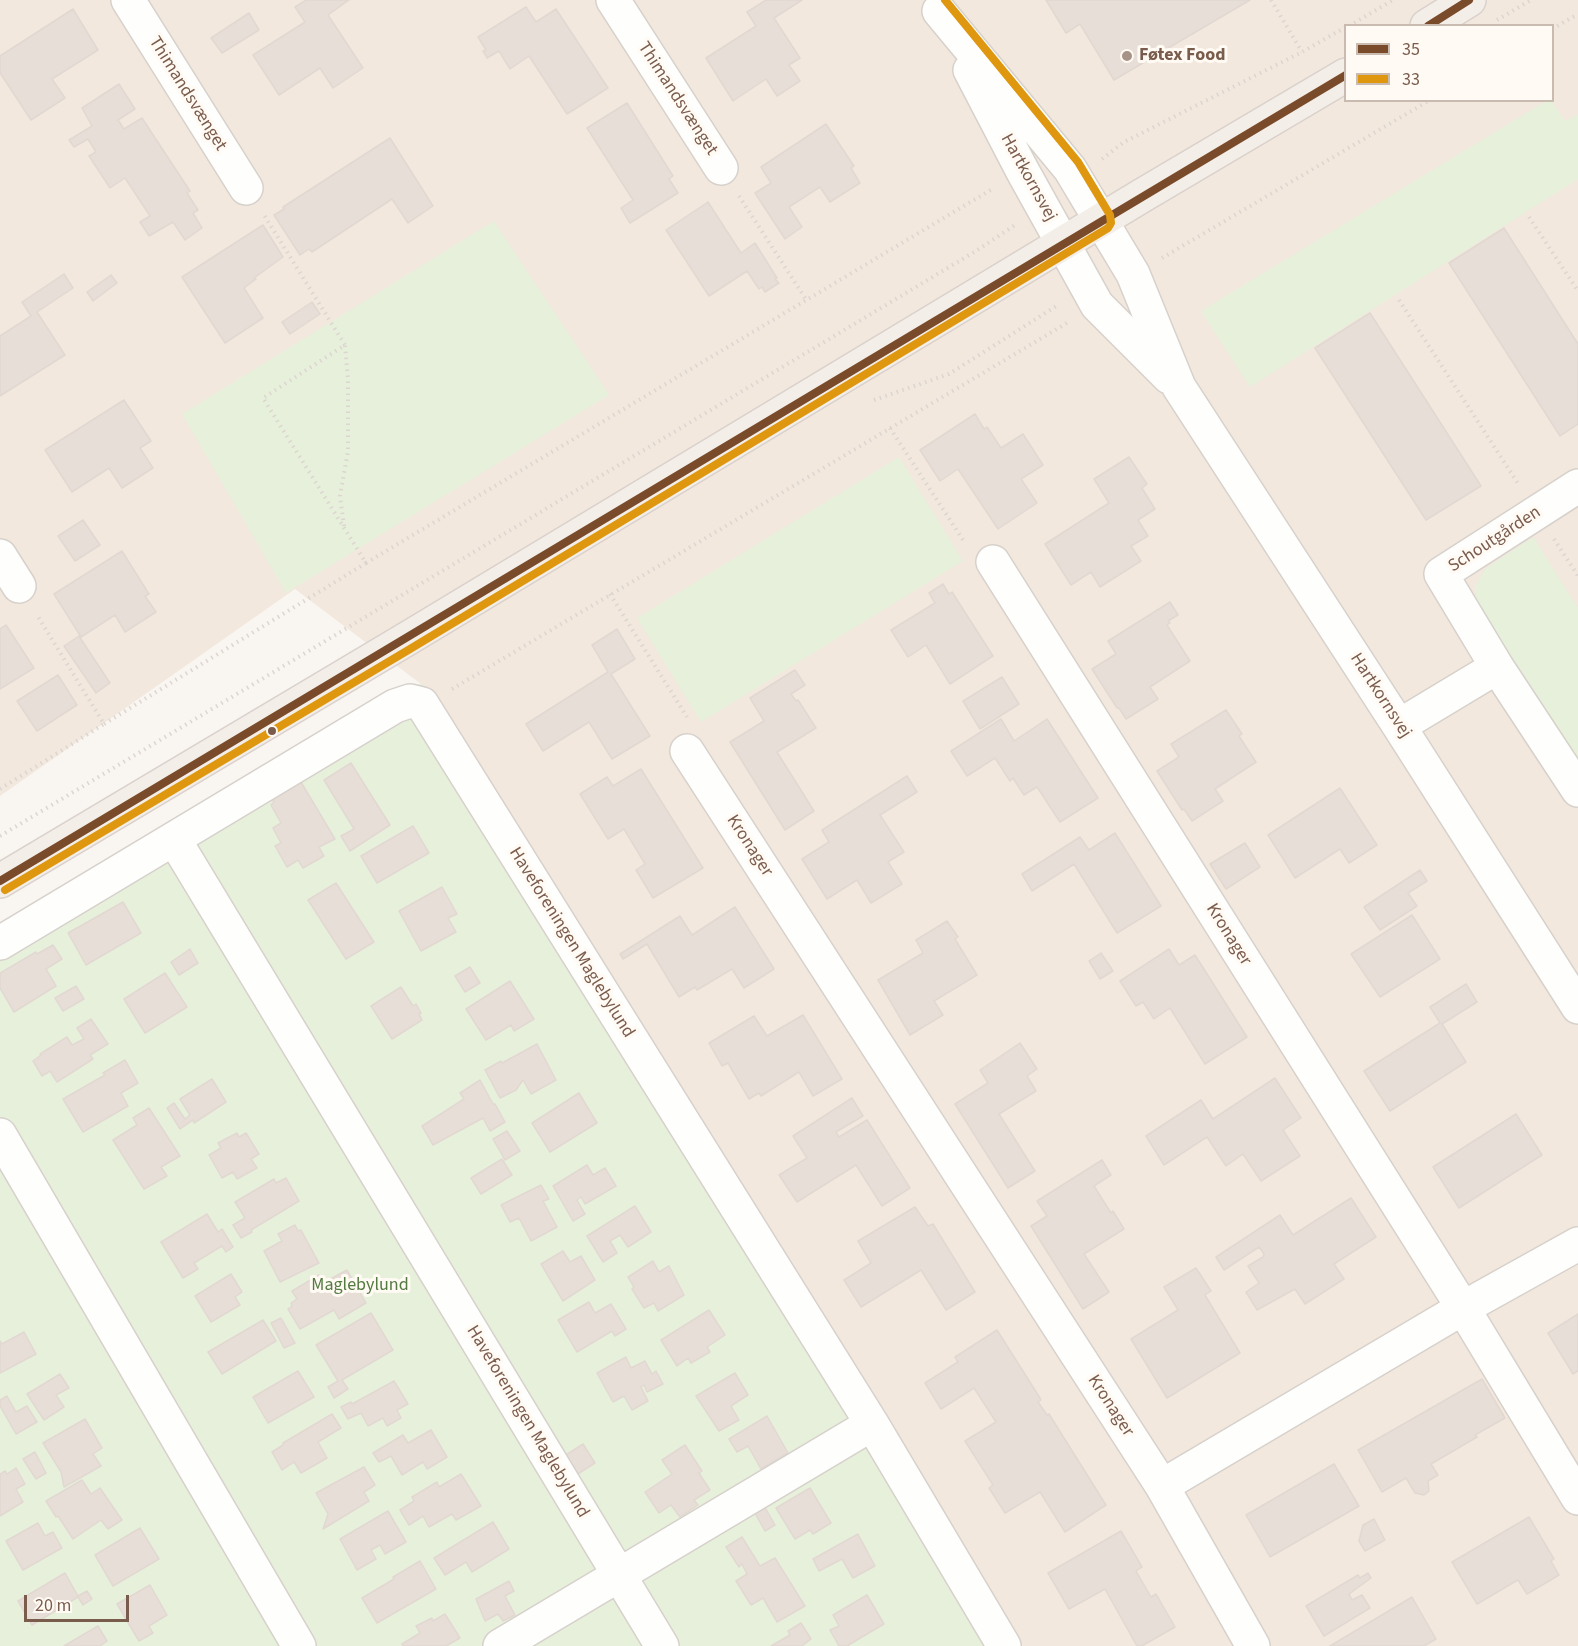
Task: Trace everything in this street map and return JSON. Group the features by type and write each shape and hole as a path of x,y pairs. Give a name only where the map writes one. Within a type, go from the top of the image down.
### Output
{"main road":[{"path":"1430,24 1469,0"},
{"path":"0,881 416,634 1101,220 1344,76"}],"street":[{"name":"Thimandsvænget","path":"128,0 246,188"},
{"name":"Thimandsvænget","path":"613,0 721,168"},
{"name":"Hartkornsvej","path":"936,5 1022,170 1097,304 1179,387"},
{"name":"Hartkornsvej","path":"936,5 1076,179 1133,274 1179,387 1578,1007"},
{"name":"Schoutgården","path":"1578,486 1441,574 1497,667 1578,790"},
{"path":"0,556 19,586"},
{"name":"Kronager","path":"993,562 1463,1308 1578,1498"},
{"path":"1399,726 1497,667"},
{"name":"Haveforeningen Maglebylund","path":"0,943 395,706 410,701 422,704 872,1424 1004,1646"},
{"name":"Kronager","path":"687,751 1162,1486 1253,1646"},
{"name":"Haveforeningen Maglebylund","path":"174,838 662,1646"},
{"path":"0,1135 299,1646"},
{"path":"1162,1486 1463,1308 1578,1244"},
{"path":"500,1646 872,1424"}],"path":[{"path":"1271,0 1302,52"},
{"path":"1351,24 1393,0"},
{"path":"1491,24 1531,0"},
{"path":"1554,28 1578,14"},
{"path":"1076,179 1124,142 1302,52 1344,28"},
{"path":"1133,274 1427,102"},
{"path":"721,168 807,301"},
{"path":"0,789 366,563 807,301 1022,170"},
{"path":"246,188 345,345 348,380 348,451 340,496 344,528"},
{"path":"0,836 955,264 1043,206"},
{"path":"1529,217 1578,291"},
{"path":"1399,300 1578,576"},
{"path":"446,693 1097,304"},
{"path":"345,345 264,398 366,563"},
{"path":"890,428 975,558 993,562"},
{"path":"19,586 104,724"},
{"path":"610,594 694,728 687,751"}],"shaded area":[{"path":"0,0 1578,0 1578,1646 995,1646 421,684 295,589 0,796"}],"green space":[{"path":"1544,102 1552,102 1565,121 1578,114 1578,179 1250,387 1201,311"},
{"path":"494,221 609,395 286,593 182,414"},
{"path":"899,457 963,561 701,722 637,618"},
{"path":"1533,537 1578,608 1578,769 1476,604 1475,587 1485,569"},
{"name":"Maglebylund","path":"421,683 995,1646 0,1646 0,935"}],"building":[{"path":"306,0 349,0 328,15 363,68 333,88 320,68 279,95 253,55 305,22 295,7"},
{"path":"766,0 802,0 774,18 800,58 789,65 800,81 777,96 766,79 733,101 706,58 756,26 747,12"},
{"name":"Føtex Food","path":"1046,0 1250,0 1114,80 1080,24 1066,33"},
{"path":"526,7 536,22 556,9 608,88 567,114 529,56 510,69 499,51 487,58 483,51 486,50 478,37"},
{"path":"73,9 98,50 52,79 65,98 31,120 0,73 0,56"},
{"path":"249,13 259,30 222,53 211,38"},
{"path":"119,84 135,109 118,120 124,129 142,118 190,191 187,193 198,210 193,213 202,228 185,240 173,222 149,236 140,222 150,216 125,178 110,188 89,156 96,152 88,139 74,147 69,140 92,126 82,108"},
{"path":"627,103 673,176 669,179 678,193 630,223 621,208 633,200 587,128"},
{"path":"826,124 854,166 851,168 860,183 830,202 820,187 789,207 802,227 785,239 755,193 771,183 761,167"},
{"path":"390,138 433,206 408,223 392,199 312,252 309,249 300,255 274,215"},
{"path":"708,202 741,253 755,243 779,283 765,292 762,287 759,289 747,271 709,296 666,230"},
{"path":"263,225 283,257 244,288 263,318 225,343 182,277"},
{"path":"1504,228 1578,344 1578,424 1560,436 1449,263"},
{"path":"64,274 73,288 37,312 65,355 0,396 0,336 31,316 22,302"},
{"path":"111,275 117,283 93,301 87,292"},
{"path":"312,302 320,314 290,334 282,322"},
{"path":"1370,313 1481,486 1426,520 1315,348"},
{"path":"124,400 151,441 140,448 153,468 122,488 109,468 72,492 45,450"},
{"path":"975,414 984,429 987,427 1001,448 1023,434 1043,465 1021,479 1037,503 998,529 958,469 940,481 920,450"},
{"path":"1129,457 1147,484 1142,488 1155,509 1138,520 1148,536 1131,546 1141,561 1100,587 1091,572 1071,585 1045,544 1109,503 1094,479"},
{"path":"83,520 100,545 75,561 58,536"},
{"path":"122,551 149,594 145,596 156,612 125,632 115,615 81,637 54,594"},
{"path":"943,584 949,594 952,592 993,656 950,684 926,645 908,657 891,630 935,603 929,593"},
{"path":"1170,602 1178,615 1168,621 1170,623 1167,625 1190,661 1150,687 1158,699 1126,719 1092,669 1116,654 1108,641"},
{"path":"6,625 34,668 0,689 0,629"},
{"path":"617,629 635,659 611,674 650,736 612,759 589,722 543,751 526,724 608,672 592,645"},
{"path":"79,636 110,683 96,693 64,646"},
{"path":"795,670 805,685 791,694 796,701 798,700 816,728 777,752 814,811 785,830 730,742 764,721 750,698"},
{"path":"58,675 77,705 37,731 17,701"},
{"path":"1002,677 1019,704 980,729 963,701"},
{"path":"1226,710 1242,734 1239,736 1256,762 1215,789 1223,801 1192,821 1184,809 1182,810 1157,771 1179,757 1171,744"},
{"path":"1001,719 1014,741 1047,719 1098,798 1060,822 1037,787 1024,795 1013,778 1010,781 995,758 967,776 951,751"},
{"path":"351,763 390,825 350,851 341,836 354,829 324,780"},
{"path":"641,769 703,868 653,898 636,870 645,864 624,829 608,839 580,794 607,777 613,786"},
{"path":"907,776 917,792 880,815 904,852 888,862 902,884 871,903 857,880 827,899 802,859 829,842 822,830"},
{"path":"298,777 335,839 319,847 324,856 303,868 298,860 287,867 275,846 281,843 273,828 281,823 271,805 274,802 268,793"},
{"path":"1340,788 1377,845 1349,863 1340,849 1295,878 1268,835"},
{"path":"413,826 429,853 377,883 361,856"},
{"path":"1115,833 1161,906 1117,933 1074,864 1032,891 1022,874 1080,837 1089,850"},
{"path":"1245,843 1260,867 1226,889 1210,864"},
{"path":"1420,870 1427,881 1408,893 1417,906 1380,930 1364,907"},
{"path":"336,883 374,942 346,959 308,900"},
{"path":"442,887 457,914 448,918 456,932 421,951 399,911"},
{"path":"123,902 141,933 86,965 68,933"},
{"path":"735,907 774,969 744,988 732,969 697,990 695,987 679,997 647,944 623,959 620,954 680,916 692,935"},
{"path":"1412,915 1440,959 1380,997 1351,954"},
{"path":"947,921 958,937 955,939 977,975 934,1001 943,1015 910,1035 878,980 923,953 916,940"},
{"path":"53,945 62,959 46,969 56,986 14,1012 0,988 0,973"},
{"path":"190,949 198,963 179,975 171,962"},
{"path":"1169,949 1179,965 1195,955 1247,1037 1205,1064 1170,1008 1154,1019 1143,1002 1136,1006 1120,981"},
{"path":"1101,953 1113,971 1100,979 1089,961"},
{"path":"470,967 480,983 465,992 455,976"},
{"path":"165,973 187,1007 145,1033 124,999"},
{"path":"510,981 534,1019 514,1031 511,1025 486,1040 466,1009"},
{"path":"1466,984 1477,1002 1442,1024 1466,1062 1390,1111 1364,1071 1440,1023 1430,1007"},
{"path":"76,986 84,999 63,1011 55,998"},
{"path":"401,987 413,1006 416,1004 422,1020 392,1039 371,1006"},
{"path":"803,1015 842,1079 813,1096 799,1072 761,1096 759,1093 749,1099 728,1063 722,1066 709,1043 754,1016 767,1036"},
{"path":"91,1019 108,1044 90,1055 93,1059 57,1082 50,1071 42,1076 33,1061 67,1037 72,1045 84,1039 77,1028"},
{"path":"1020,1043 1037,1069 1027,1076 1036,1091 999,1114 1035,1171 1008,1188 955,1104 988,1083 980,1070"},
{"path":"537,1044 556,1080 531,1094 523,1080 516,1090 500,1098 485,1070"},
{"path":"125,1060 138,1083 121,1093 128,1106 83,1132 63,1099 105,1075 103,1073"},
{"path":"1275,1078 1301,1118 1283,1130 1300,1156 1261,1181 1243,1154 1226,1166 1207,1137 1164,1165 1146,1136 1201,1100 1213,1119"},
{"path":"212,1079 226,1102 194,1123 193,1120 180,1129 167,1108 174,1103 185,1119 190,1115 180,1099"},
{"path":"480,1080 505,1122 490,1131 483,1118 433,1145 422,1126 464,1099 460,1093"},
{"path":"579,1093 597,1123 550,1152 532,1123"},
{"path":"852,1098 863,1116 836,1132 839,1137 867,1120 910,1188 882,1206 856,1165 797,1202 779,1175 807,1158 793,1136"},
{"path":"149,1108 180,1156 161,1167 167,1176 144,1189 113,1140 137,1125 133,1118"},
{"path":"1516,1114 1542,1155 1459,1208 1433,1167"},
{"path":"507,1131 520,1151 505,1160 493,1139"},
{"path":"237,1133 239,1137 246,1133 259,1154 251,1159 257,1168 237,1179 233,1172 222,1178 209,1155 221,1148 218,1143"},
{"path":"502,1159 512,1175 481,1194 471,1178"},
{"path":"1102,1160 1111,1175 1094,1186 1124,1229 1084,1254 1109,1292 1083,1309 1031,1226 1047,1216 1037,1201"},
{"path":"587,1165 593,1175 605,1168 616,1186 585,1204 581,1197 577,1200 585,1214 573,1221 553,1186"},
{"path":"286,1178 299,1201 241,1238 233,1225 245,1218 235,1202 274,1179 276,1183"},
{"path":"541,1185 549,1199 543,1201 557,1227 531,1241 519,1218 510,1222 501,1205"},
{"path":"1351,1198 1376,1237 1334,1264 1344,1279 1305,1304 1295,1289 1257,1310 1246,1292 1259,1283 1248,1266 1263,1257 1264,1254 1259,1247 1224,1270 1216,1257 1280,1215 1293,1235"},
{"path":"635,1206 651,1232 628,1247 620,1235 610,1241 617,1253 603,1262 587,1236"},
{"path":"915,1207 928,1226 933,1224 975,1292 946,1310 921,1270 861,1307 844,1280 871,1263 858,1241"},
{"path":"207,1214 218,1232 222,1229 233,1247 226,1252 222,1246 194,1263 198,1269 183,1278 161,1242"},
{"path":"295,1225 298,1231 301,1230 319,1263 280,1282 264,1251 282,1241 278,1234"},
{"path":"563,1251 570,1262 581,1256 595,1280 563,1301 541,1264"},
{"path":"653,1261 659,1272 669,1266 684,1295 658,1311 654,1303 644,1308 632,1289 634,1287 628,1277"},
{"path":"1196,1268 1211,1291 1205,1295 1240,1353 1167,1398 1131,1339 1178,1310 1164,1287"},
{"path":"347,1270 366,1303 339,1319 334,1310 300,1329 288,1309 297,1299 292,1291 319,1275 323,1283"},
{"path":"231,1274 242,1292 235,1297 240,1305 211,1322 195,1296"},
{"path":"589,1302 595,1313 611,1304 626,1329 615,1336 612,1331 577,1352 558,1320"},
{"path":"709,1310 725,1335 707,1347 710,1352 691,1363 688,1358 677,1366 661,1340"},
{"path":"371,1313 393,1350 342,1380 348,1389 334,1398 328,1387 338,1381 316,1345"},
{"path":"1578,1314 1578,1371 1573,1374 1548,1333"},
{"path":"281,1318 295,1343 284,1348 271,1323"},
{"path":"263,1320 276,1341 222,1374 208,1352"},
{"path":"997,1330 1040,1398 1038,1402 1047,1415 1049,1414 1106,1505 1065,1532 1040,1492 1005,1513 989,1488 993,1485 965,1441 996,1422 974,1388 941,1409 925,1383 958,1362 955,1357"},
{"path":"24,1332 36,1354 0,1373 0,1341 2,1344"},
{"path":"626,1357 631,1368 645,1361 652,1374 656,1371 663,1384 647,1392 644,1385 641,1387 648,1401 632,1410 624,1396 613,1402 597,1373"},
{"path":"298,1371 314,1397 268,1423 253,1397"},
{"path":"735,1373 748,1395 731,1406 739,1420 719,1431 696,1396"},
{"path":"60,1374 69,1388 56,1395 64,1407 44,1420 27,1394"},
{"path":"1482,1379 1505,1418 1431,1464 1438,1475 1428,1481 1429,1491 1424,1495 1415,1493 1406,1478 1382,1492 1358,1450"},
{"path":"394,1381 408,1404 397,1410 401,1418 387,1426 383,1418 368,1426 361,1413 348,1419 341,1407 351,1402 352,1404"},
{"path":"7,1396 16,1412 27,1406 37,1422 16,1434 0,1406 0,1400"},
{"path":"332,1414 341,1428 318,1442 327,1458 301,1473 294,1462 282,1470 272,1452"},
{"path":"767,1416 788,1453 761,1469 748,1446 737,1452 729,1439"},
{"path":"85,1419 102,1448 93,1454 101,1466 64,1487 61,1472 43,1443"},
{"path":"431,1430 447,1457 427,1469 423,1462 402,1475 391,1456 379,1462 373,1453 403,1435 408,1443"},
{"path":"583,1444 595,1463 570,1479 558,1460"},
{"path":"685,1445 702,1471 699,1473 710,1490 694,1500 698,1505 680,1517 671,1505 659,1513 645,1492 672,1474 662,1460"},
{"path":"35,1452 46,1473 36,1479 23,1459"},
{"path":"1334,1464 1359,1506 1270,1557 1246,1515"},
{"path":"364,1467 375,1485 364,1492 369,1501 323,1529 328,1514 316,1493"},
{"path":"16,1468 25,1484 16,1489 23,1502 0,1516 0,1474 5,1471 7,1474"},
{"path":"461,1474 481,1506 456,1520 452,1514 429,1527 423,1516 409,1525 400,1510 414,1501 412,1497 437,1482 439,1487"},
{"path":"82,1480 91,1494 100,1488 122,1520 108,1529 101,1520 73,1539 46,1501"},
{"path":"810,1488 831,1523 813,1534 810,1530 795,1539 776,1508"},
{"path":"763,1504 775,1525 765,1531 753,1510"},
{"path":"388,1511 406,1542 385,1554 380,1545 371,1550 376,1559 357,1570 340,1539"},
{"path":"1529,1517 1554,1559 1551,1561 1559,1575 1527,1594 1518,1580 1477,1604 1452,1562"},
{"path":"1374,1519 1385,1540 1365,1551 1359,1541 1363,1525"},
{"path":"493,1522 509,1549 472,1572 466,1562 445,1575 434,1558"},
{"path":"38,1523 45,1536 53,1532 62,1548 23,1570 6,1541"},
{"path":"140,1528 159,1559 113,1586 95,1555"},
{"path":"1121,1531 1142,1567 1136,1571 1151,1597 1156,1594 1175,1627 1142,1646 1137,1646 1105,1589 1069,1609 1048,1573"},
{"path":"858,1534 875,1566 853,1578 842,1559 819,1571 813,1559"},
{"path":"742,1537 760,1566 775,1558 805,1606 777,1622 763,1598 751,1605 736,1581 747,1574 742,1564 739,1567 726,1547"},
{"path":"420,1561 436,1589 377,1623 362,1598"},
{"path":"65,1573 78,1596 87,1591 92,1599 83,1605 78,1597 32,1625 18,1601"},
{"path":"1368,1573 1371,1578 1349,1594 1352,1600 1362,1595 1370,1608 1324,1636 1306,1606 1358,1575 1360,1578"},
{"path":"509,1581 514,1591 505,1596 515,1615 503,1621 498,1614 485,1621 476,1599"},
{"path":"150,1585 167,1615 149,1626 153,1633 139,1641 117,1604"},
{"path":"867,1595 884,1624 847,1646 839,1646 830,1630 839,1626 833,1615"},
{"path":"1412,1597 1436,1639 1424,1646 1330,1646"},
{"path":"445,1614 460,1638 446,1646 403,1646 402,1644 420,1633 416,1626 432,1618 433,1621"},
{"path":"801,1623 811,1639 802,1646 771,1646 790,1635 788,1631"},
{"path":"98,1626 107,1641 100,1646 64,1646"}],"transit line":[{"name":"33","path":"5,890 1108,228 1111,223 1110,215 1078,162 945,0"},
{"name":"35","path":"1431,24 1469,0"},
{"name":"35","path":"0,881 1344,76"}],"place":[{"name":"Føtex Food","path":"1127,56"}]}
